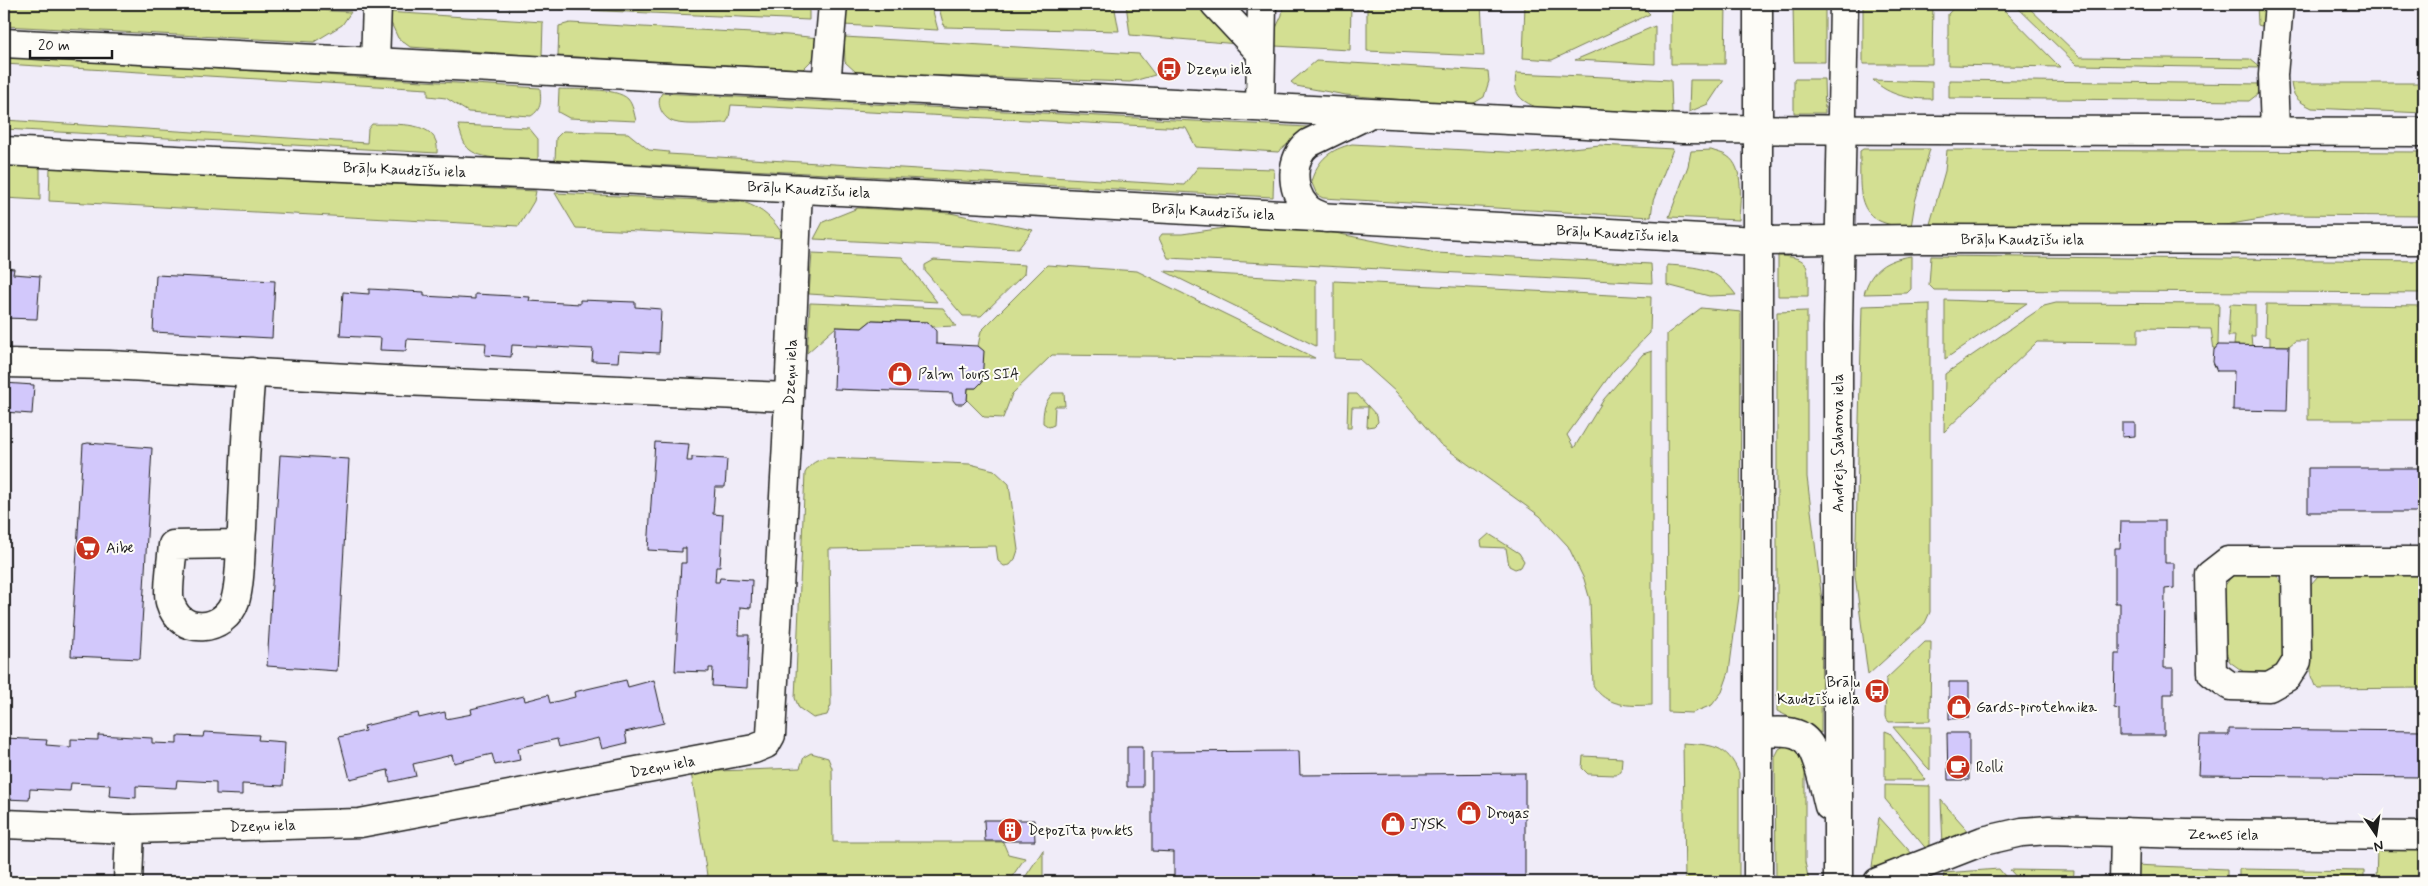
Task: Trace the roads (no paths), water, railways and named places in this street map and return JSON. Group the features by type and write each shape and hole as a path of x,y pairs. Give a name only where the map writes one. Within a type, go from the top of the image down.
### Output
{"street":[{"path":"375,62 377,4"},
{"path":"826,85 833,4"},
{"path":"1215,4 1260,52"},
{"path":"1260,106 1262,4"},
{"path":"1758,4 1758,882"},
{"name":"Andreja Saharova iela","path":"1838,882 1838,326 1844,4"},
{"path":"2275,130 2273,75 2279,4"},
{"path":"4,43 1682,129 2424,132"},
{"path":"1326,218 1312,212 1300,198 1294,186 1296,164 1304,147 1309,143 1340,126 1372,114"},
{"name":"Brāļu Kaudzīšu iela","path":"4,150 214,162 546,175 1757,241 1840,242 1920,239 2424,240"},
{"name":"Dzeņu iela","path":"4,824 130,830 360,823 754,749 766,744 771,735 798,189"},
{"path":"2255,239 2277,229 2298,227 2424,226"},
{"path":"4,364 109,365 403,381 788,396"},
{"path":"241,544 251,372"},
{"path":"2296,561 2297,661 2287,677 2269,687 2230,686 2212,673 2210,575 2228,561 2296,561 2424,561"},
{"path":"1759,732 1784,732 1802,736 1813,749 1838,839"},
{"path":"128,882 130,830"},
{"name":"Zemes iela","path":"1878,882 1983,842 2022,832 2049,830 2424,836"},
{"path":"2124,882 2125,832"}],"place":[{"name":"Dzeņu iela","path":"1169,69"},
{"name":"Palm Tours SIA","path":"900,374"},
{"name":"Aibe","path":"88,548"},
{"name":"Brāļu Kaudzīšu iela","path":"1877,691"},
{"name":"Gards-pirotehnika","path":"1959,707"},
{"name":"Rolli","path":"1958,767"},
{"name":"Drogas","path":"1469,813"},
{"name":"JYSK","path":"1393,824"},
{"name":"Depozīta punkts","path":"1010,830"}]}
